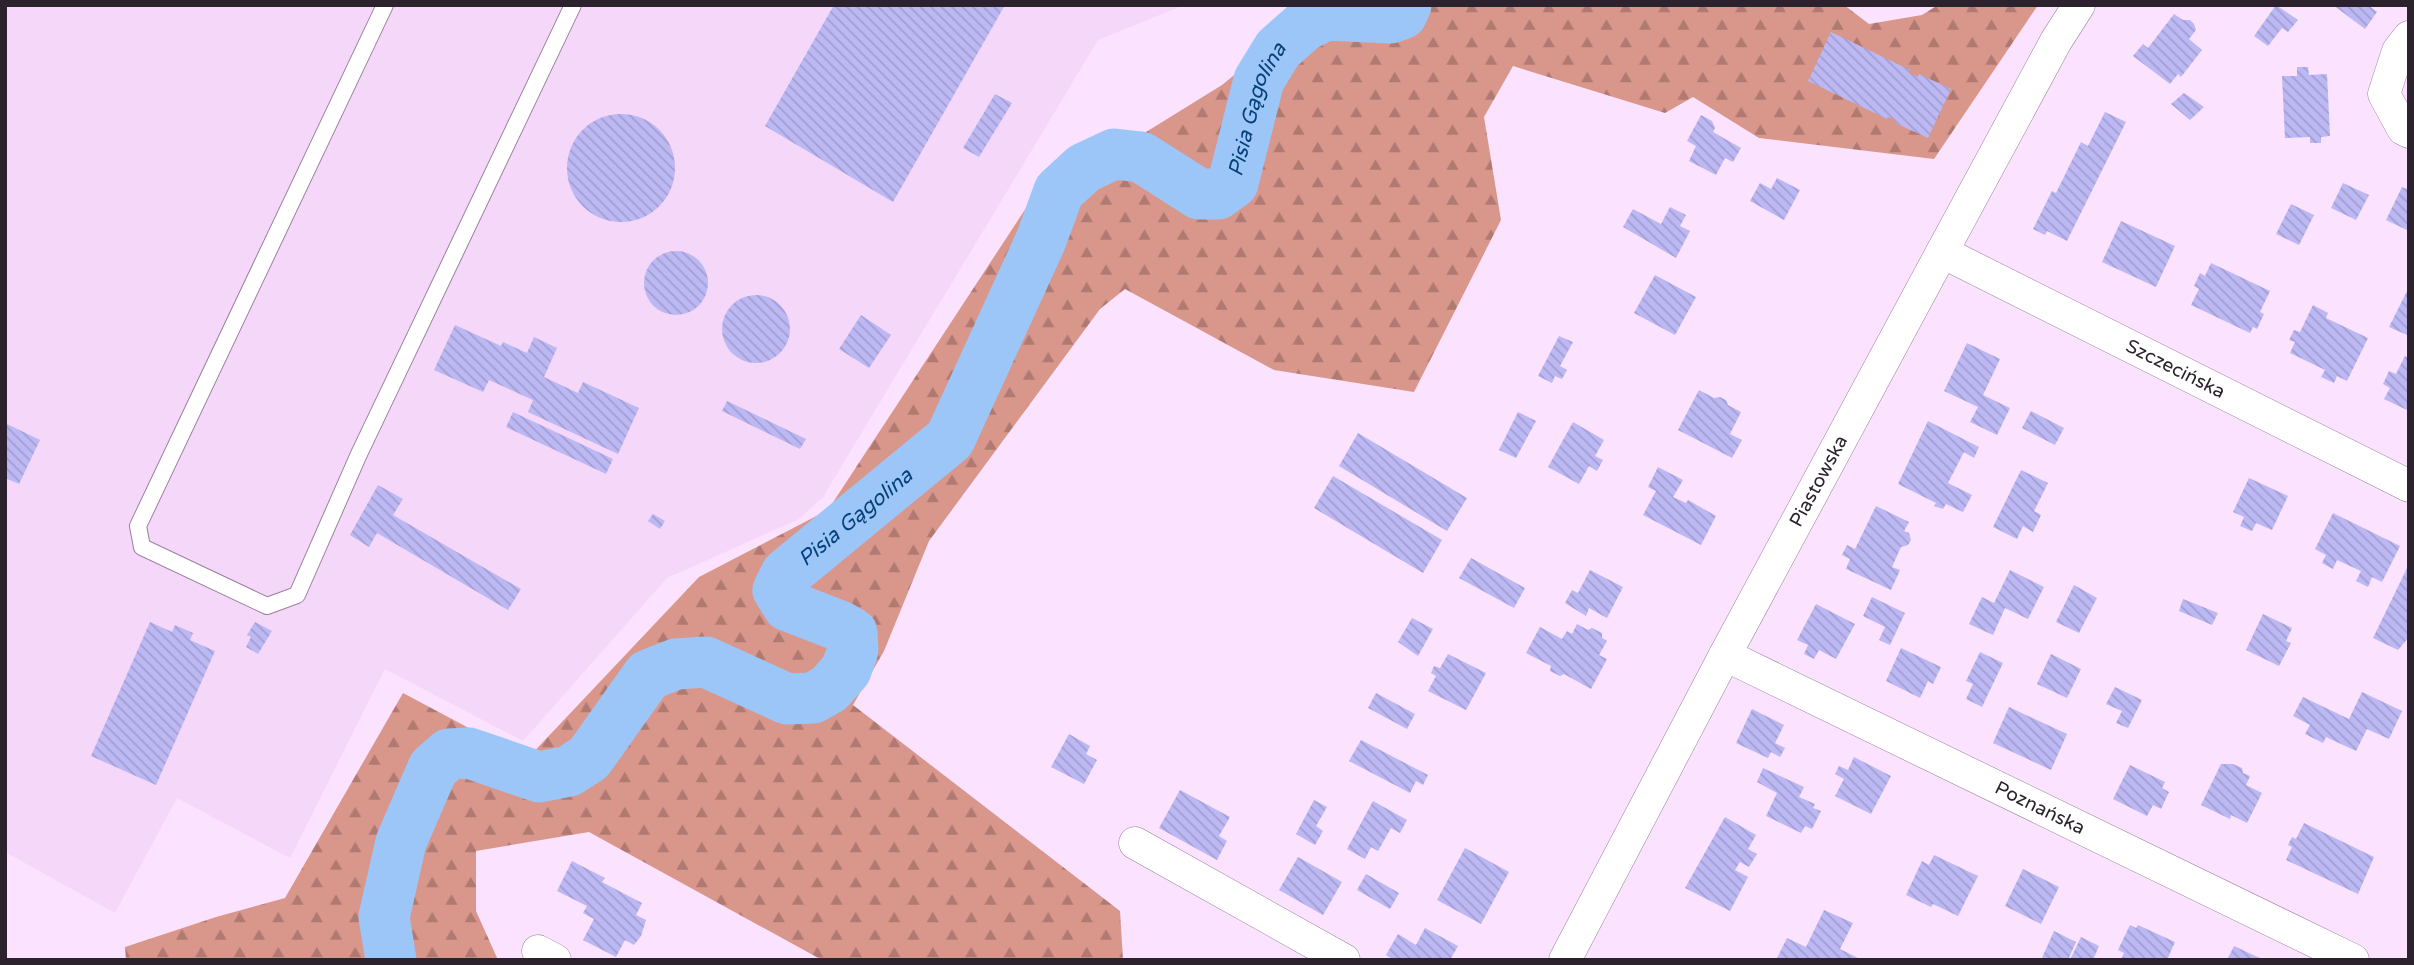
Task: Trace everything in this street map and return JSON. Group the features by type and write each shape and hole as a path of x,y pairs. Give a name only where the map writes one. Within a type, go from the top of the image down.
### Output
{"street":[{"name":"Piastowska","path":"1565,960 1725,655 2056,41 2078,5"},
{"path":"2409,37 2398,51 2384,94 2403,129 2409,132"},
{"name":"Szczecińska","path":"1942,252 2409,486"},
{"name":"Poznańska","path":"1725,655 2354,960"},
{"path":"1135,843 1344,960"}],"lane":[{"path":"385,5 138,526 142,548 267,606 297,595 383,403 573,5"}],"shaded area":[{"path":"5,5 1184,5 1098,40 823,497 799,519 667,578 523,741 385,669 290,858 177,798 115,913 5,852"}],"green space":[{"path":"1307,5 1844,5 1869,24 1922,15 1938,5 2038,5 1934,159 1759,138 1693,97 1665,113 1513,66 1484,117 1501,220 1414,392 1274,370 1125,289 1100,309 929,541 884,651 853,705 1120,911 1123,960 822,960 589,832 476,851 476,911 498,960 126,960 125,947 285,898 403,693 527,759 699,577 828,510 1028,205 1222,85 1266,49"}],"water":[{"path":"1396,5 1418,5 1415,12 1390,18"}],"building":[{"path":"834,5 1005,5 893,202 765,126"},
{"path":"2276,5 2298,20 2288,32 2282,28 2268,46 2254,36"},
{"path":"2333,5 2368,5 2377,12 2365,29"},
{"path":"2174,14 2194,24 2196,30 2189,39 2202,50 2181,77 2178,74 2170,84 2133,56 2143,44 2148,48"},
{"path":"1831,32 1910,70 1909,73 1918,77 1919,74 1951,89 1928,138 1808,81"},
{"path":"2297,67 2308,67 2309,75 2327,74 2330,136 2321,137 2321,143 2310,143 2310,137 2285,138 2282,76 2297,76"},
{"path":"2184,93 2204,107 2190,120 2171,104"},
{"path":"995,94 1012,103 979,157 963,148"},
{"path":"2105,112 2126,122 2067,241 2047,231 2045,235 2033,229 2052,191 2056,193 2081,142 2088,146"},
{"path":"621,114 642,118 659,130 671,147 675,168 671,189 659,206 642,218 621,222 600,218 583,206 571,189 567,168 571,147 583,130 600,118"},
{"path":"1701,115 1712,121 1715,128 1713,132 1741,148 1733,162 1725,158 1716,175 1689,161 1696,146 1687,141"},
{"path":"1777,178 1800,190 1784,220 1750,201 1760,183 1771,189"},
{"path":"2343,183 2369,195 2356,220 2331,208"},
{"path":"2402,187 2409,190 2409,231 2386,220"},
{"path":"2291,204 2314,215 2299,245 2276,234"},
{"path":"1670,207 1686,215 1680,226 1690,231 1676,258 1623,227 1633,209 1661,224"},
{"path":"2121,221 2175,246 2156,287 2102,262"},
{"path":"670,251 682,251 699,260 706,271 706,295 699,306 682,315 670,315 658,310 649,301 644,289 644,277 649,265 658,256"},
{"path":"2211,263 2270,291 2260,312 2264,314 2257,329 2253,327 2250,333 2191,305 2199,289 2194,286 2200,273 2205,276"},
{"path":"1655,275 1696,297 1675,335 1634,313"},
{"path":"2409,287 2409,332 2407,335 2389,327"},
{"path":"756,295 769,298 780,305 787,316 790,329 787,342 780,353 769,360 756,363 743,360 732,353 725,342 722,329 725,316 732,305 743,298"},
{"path":"2313,305 2328,313 2326,318 2368,338 2347,381 2337,376 2334,383 2321,377 2325,370 2290,353 2295,342 2289,340 2294,330 2300,332"},
{"path":"861,315 891,335 869,368 839,349"},
{"path":"455,325 501,346 503,342 527,353 534,337 557,348 544,377 578,393 583,382 639,408 618,454 528,412 533,400 489,380 483,392 434,370"},
{"path":"1559,336 1573,342 1560,366 1567,370 1562,379 1555,376 1552,383 1538,376"},
{"path":"1967,343 2000,359 1983,395 2010,408 1997,435 1970,422 1978,407 1944,391"},
{"path":"2405,356 2409,358 2409,411 2384,399 2390,388 2383,384 2389,371 2396,374"},
{"path":"1699,390 1714,398 1726,400 1728,405 1741,412 1730,434 1742,440 1732,458 1678,430"},
{"path":"727,401 806,439 800,449 722,411"},
{"path":"2031,411 2064,428 2055,445 2022,428"},
{"path":"513,412 613,459 606,474 506,427"},
{"path":"1518,412 1536,421 1516,458 1499,450"},
{"path":"1928,421 1979,447 1974,458 1964,452 1948,483 1972,495 1963,512 1946,504 1943,509 1934,506 1936,503 1898,484"},
{"path":"1573,422 1604,440 1595,456 1603,460 1597,471 1589,466 1579,484 1548,467"},
{"path":"5,423 40,440 19,484 5,478"},
{"path":"1358,433 1467,498 1447,531 1339,466"},
{"path":"1658,467 1683,480 1673,497 1686,503 1688,500 1716,516 1701,545 1643,515 1656,491 1648,487"},
{"path":"2021,470 2048,483 2034,511 2041,515 2033,532 2023,526 2017,539 1993,527"},
{"path":"1333,476 1442,540 1423,573 1314,508"},
{"path":"2249,478 2288,496 2272,530 2256,523 2252,531 2240,526 2244,517 2233,512"},
{"path":"378,485 403,499 393,515 521,589 508,610 377,533 369,547 350,535"},
{"path":"1876,506 1909,522 1904,531 1909,533 1911,540 1908,545 1901,547 1892,567 1900,570 1891,590 1846,569 1850,559 1842,555 1847,545 1855,549"},
{"path":"2333,513 2400,546 2382,582 2372,577 2368,587 2356,581 2361,571 2337,560 2333,569 2322,563 2326,555 2315,549"},
{"path":"653,514 665,521 660,529 648,521"},
{"path":"1471,558 1525,588 1514,608 1459,578"},
{"path":"2409,564 2409,637 2398,650 2373,638"},
{"path":"1590,570 1623,587 1607,618 1589,608 1586,616 1565,603 1572,590 1578,593"},
{"path":"2010,570 2044,587 2028,619 2005,608 1993,635 1969,624 1982,597 1994,603"},
{"path":"2074,585 2097,598 2079,633 2056,622"},
{"path":"1872,597 1905,613 1890,645 1879,640 1885,627 1863,616"},
{"path":"2183,599 2218,613 2212,625 2179,611"},
{"path":"1816,604 1855,624 1836,659 1819,650 1814,659 1804,654 1808,645 1797,640"},
{"path":"2263,614 2292,628 2286,641 2291,643 2279,666 2246,650"},
{"path":"1412,618 1433,629 1418,656 1398,642"},
{"path":"150,622 172,632 175,625 193,633 190,640 215,651 156,785 91,756"},
{"path":"255,622 272,631 258,654 246,647 251,637 247,635"},
{"path":"1577,624 1602,633 1602,638 1607,641 1599,655 1607,659 1591,689 1564,674 1560,676 1550,671 1551,666 1526,653 1540,627 1562,639 1567,631 1572,634"},
{"path":"1901,648 1941,667 1933,684 1928,681 1920,698 1886,681"},
{"path":"1980,652 2003,663 1982,707 1966,699 1973,684 1966,681"},
{"path":"1448,654 1486,673 1466,710 1428,691 1436,676 1431,673 1434,666 1440,668"},
{"path":"2051,654 2081,669 2067,698 2037,684"},
{"path":"2115,687 2142,700 2128,728 2116,723 2122,711 2106,704"},
{"path":"2362,692 2402,711 2389,739 2367,729 2356,751 2326,737 2323,743 2305,734 2310,725 2293,716 2303,697 2349,719"},
{"path":"1376,693 1415,714 1407,729 1368,708"},
{"path":"2009,707 2067,734 2051,770 1993,743"},
{"path":"1752,709 1784,725 1775,743 1785,748 1780,757 1771,752 1768,758 1736,743"},
{"path":"1069,734 1090,746 1086,754 1097,760 1084,784 1051,767"},
{"path":"1361,740 1428,775 1423,785 1416,781 1410,793 1349,761"},
{"path":"1854,757 1891,776 1871,814 1835,796 1844,779 1835,774 1839,766 1848,770"},
{"path":"2221,764 2233,764 2242,768 2243,773 2250,776 2246,785 2262,793 2247,823 2231,815 2230,819 2201,805"},
{"path":"2130,765 2165,782 2162,788 2169,792 2161,809 2153,805 2147,816 2113,799"},
{"path":"1763,768 1804,787 1799,797 1815,804 1813,808 1821,811 1812,829 1805,826 1801,833 1766,816 1777,793 1757,782"},
{"path":"1180,790 1230,817 1219,836 1227,841 1217,860 1159,828"},
{"path":"1314,800 1327,807 1316,826 1323,831 1315,845 1296,834"},
{"path":"1373,801 1407,820 1400,833 1391,828 1378,851 1371,847 1365,859 1347,849"},
{"path":"1725,817 1756,835 1748,849 1757,854 1749,867 1740,862 1735,870 1748,877 1730,911 1685,888"},
{"path":"2304,823 2374,857 2358,894 2286,860 2292,847 2288,845 2292,837 2296,839"},
{"path":"1465,848 1509,872 1481,924 1437,900"},
{"path":"1934,855 1978,876 1958,916 1906,895 1922,861 1929,865"},
{"path":"1298,857 1342,882 1323,915 1279,890"},
{"path":"572,861 605,878 602,882 642,903 636,915 646,920 641,936 634,945 625,940 616,957 583,940 594,919 583,913 587,906 557,891"},
{"path":"2023,869 2059,887 2041,924 2005,906"},
{"path":"1366,874 1399,893 1390,909 1357,890"},
{"path":"1824,910 1853,923 1840,949 1862,960 1776,960 1787,938 1806,947"},
{"path":"2130,925 2136,928 2138,925 2175,942 2167,960 2121,960 2124,953 2118,950"},
{"path":"1425,928 1458,946 1450,960 1394,960 1386,955 1398,934 1416,945"},
{"path":"2054,931 2076,942 2068,960 2041,960"},
{"path":"2081,937 2099,946 2093,960 2070,960"},
{"path":"2234,946 2264,960 2227,960"}],"waterway":[{"name":"Pisia Gągolina","path":"391,960 384,917 401,842 433,768 449,754 469,753 539,777 569,771 589,758 648,675 676,664 706,662 787,699 813,698 829,689 846,670 853,650 852,633 788,606 778,590 786,574 950,439 1041,240 1059,191 1084,168 1114,154 1141,157 1199,194 1218,194 1233,183 1259,80 1278,49 1304,26 1326,15 1390,18 1402,14 1406,5"}]}
